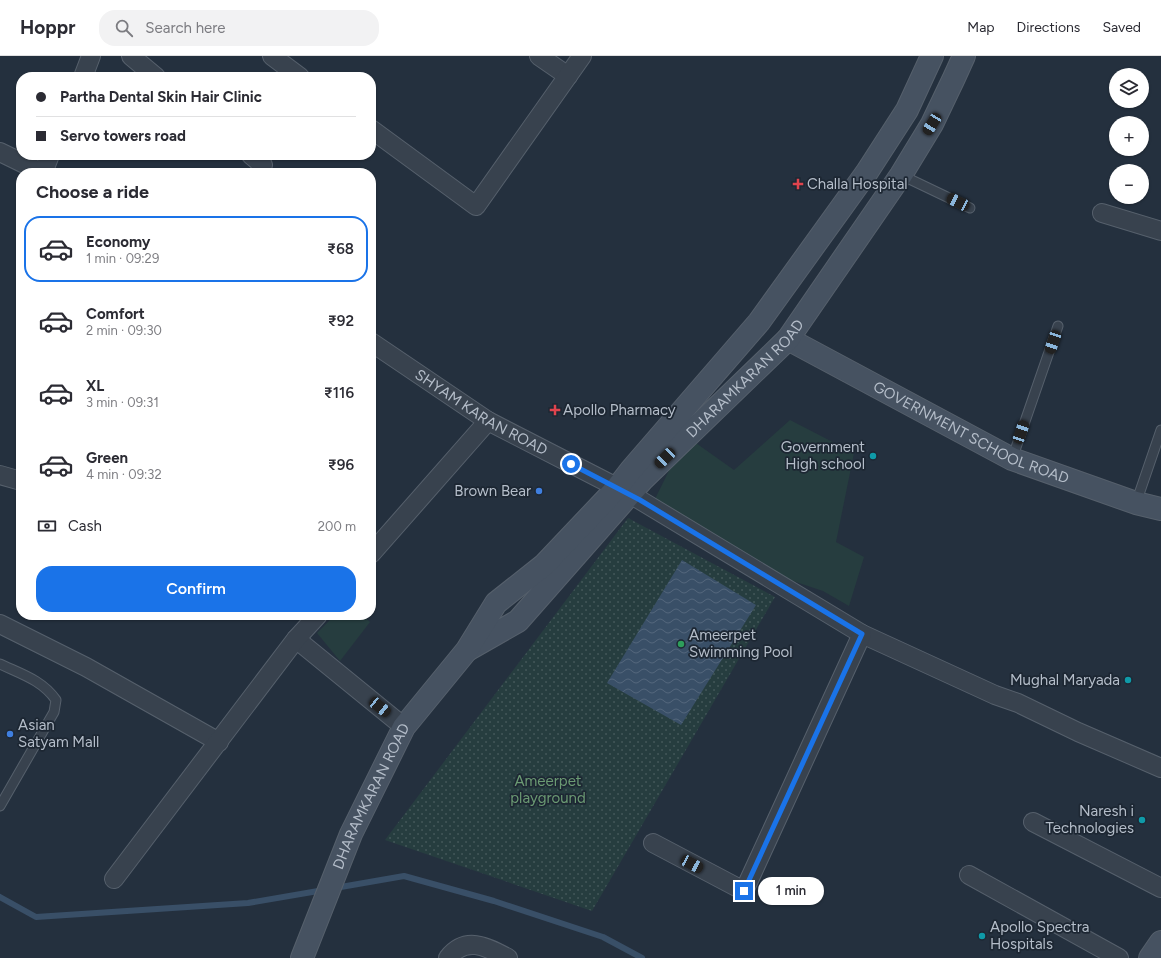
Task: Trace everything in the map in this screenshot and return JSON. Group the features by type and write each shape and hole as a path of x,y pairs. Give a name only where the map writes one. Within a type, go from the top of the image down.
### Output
{"street":[{"path":"84,72 91,56"},
{"path":"131,56 150,72"},
{"path":"272,56 293,72"},
{"path":"540,56 568,76"},
{"path":"376,133 476,206 582,56"},
{"name":"DHARAMKARAN ROAD","path":"623,491 631,470 759,322 867,172 907,110 932,56"},
{"name":"DHARAMKARAN ROAD","path":"303,954 351,834 404,726 467,650 496,603 544,565 623,491 643,479 788,339 901,174 932,124 964,56"},
{"path":"0,152 16,160"},
{"path":"16,160 33,168"},
{"path":"257,160 263,165 262,168"},
{"path":"1102,213 1161,231"},
{"name":"GOVERNMENT SCHOOL ROAD","path":"788,339 1012,459 1136,503 1161,509"},
{"name":"SHYAM KARAN ROAD","path":"376,345 488,421 623,491 862,634 995,695 1161,768"},
{"path":"376,548 488,421"},
{"path":"0,475 16,480"},
{"path":"114,879 220,742 296,639 313,620"},
{"path":"0,624 86,667 220,742"},
{"path":"652,843 744,891 862,634"},
{"path":"296,639 404,726"},
{"path":"1033,822 1161,888"},
{"path":"969,875 1119,958"},
{"path":"1150,958 1161,942"},
{"path":"448,958 451,954 464,946 477,944 508,958"}],"lane":[{"path":"901,174 970,208"},
{"path":"1012,459 1058,326"},
{"path":"1136,503 1161,430"},
{"path":"0,664 39,683 49,691 56,700 54,712 0,806"}],"green space":[{"path":"790,420 854,453 836,542 864,557 849,606 823,591 775,575 655,499 686,436 734,470"},
{"name":"Ameerpet playground","path":"628,518 775,597 592,911 385,840"},
{"path":"330,620 368,620 370,622 340,661 317,633"}],"water":[{"name":"Ameerpet Swimming Pool","path":"682,560 756,605 681,725 607,683"}],"waterway":[{"path":"335,888 404,876 494,901 603,937 642,958"},
{"path":"0,897 36,917 248,903 324,890"}],"place":[{"name":"Challa Hospital","path":"798,184"},
{"name":"Apollo Pharmacy","path":"555,410"},
{"name":"Government High school","path":"873,456"},
{"name":"Brown Bear","path":"539,491"},
{"name":"Ameerpet Swimming Pool","path":"681,644"},
{"name":"Mughal Maryada","path":"1128,680"},
{"name":"Asian Satyam Mall","path":"10,734"},
{"name":"Naresh i Technologies","path":"1142,820"},
{"name":"Apollo Spectra Hospitals","path":"982,936"}],"route":[{"path":"571,464 630,494 862,634 744,891"}]}
